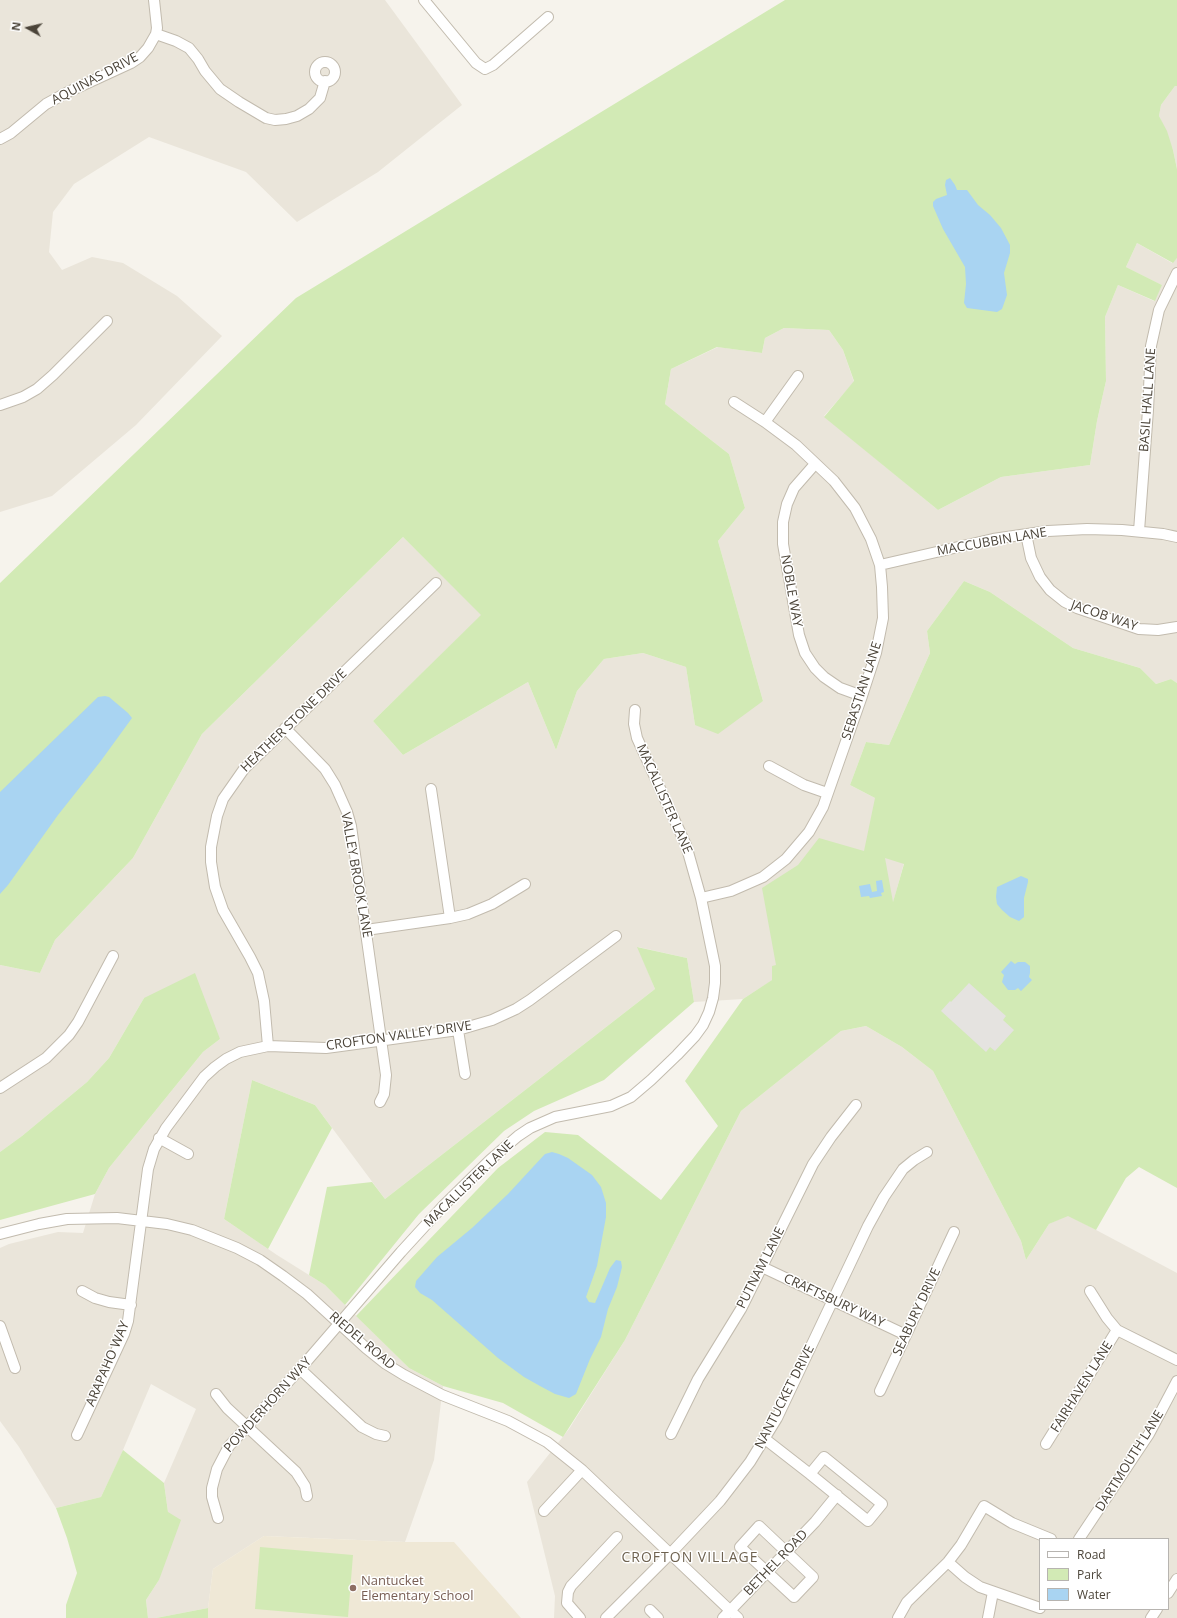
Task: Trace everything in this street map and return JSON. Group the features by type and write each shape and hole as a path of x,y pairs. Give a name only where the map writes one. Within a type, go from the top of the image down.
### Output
{"street":[{"path":"154,0 157,22 156,34 176,41 189,48 198,59 205,72 220,89 266,118 275,120 297,116 308,109 320,98 325,82"},
{"path":"424,0 476,63 485,69 493,65 548,17"},
{"name":"AQUINAS DRIVE","path":"0,139 11,133 46,104 140,57 148,48 156,34"},
{"name":"BASIL HALL LANE","path":"1139,531 1151,346 1159,310 1177,273"},
{"path":"0,405 24,397 37,389 107,321"},
{"path":"765,422 798,376"},
{"name":"SEBASTIAN LANE","path":"701,898 741,887 758,880 779,866 794,852 809,832 822,807 862,696 881,633 883,601 880,565 871,539 855,508 834,481 796,446 765,422 734,402"},
{"name":"NOBLE WAY","path":"815,464 794,488 787,504 783,522 783,544 798,635 805,653 820,672 840,688 862,696"},
{"name":"MACCUBBIN LANE","path":"880,565 993,539 1026,534 1087,529 1139,531 1177,537"},
{"name":"JACOB WAY","path":"1026,534 1031,558 1040,577 1050,590 1065,602 1077,608 1139,629 1158,630 1177,627"},
{"name":"HEATHER STONE DRIVE","path":"268,1046 264,1001 260,980 250,957 229,922 219,900 213,875 211,847 217,816 223,799 244,769 436,583"},
{"name":"MACALLISTER LANE","path":"340,1324 401,1252 444,1205 490,1160 518,1136 542,1122 555,1117 599,1109 622,1102 651,1080 695,1036 709,1012 715,983 715,966 701,898 686,845 637,738 634,724 635,710"},
{"name":"VALLEY BROOK LANE","path":"285,728 325,770 335,784 342,798 351,826 382,1041 386,1085 380,1102"},
{"path":"770,766 804,785 827,793"},
{"path":"432,789 450,918"},
{"path":"366,930 450,918 486,907 525,884"},
{"name":"CROFTON VALLEY DRIVE","path":"142,1220 151,1157 159,1138 204,1077 226,1059 240,1052 268,1046 326,1048 458,1030 492,1020 516,1009 616,936"},
{"path":"0,1088 46,1058 69,1035 78,1022 113,956"},
{"path":"458,1030 465,1074"},
{"name":"PUTNAM LANE","path":"671,1434 698,1379 741,1310 813,1164 831,1137 856,1105"},
{"path":"159,1138 188,1154"},
{"name":"NANTUCKET DRIVE","path":"606,1618 670,1554 736,1482 765,1439 780,1412 868,1226 884,1197 904,1169 914,1160 927,1152"},
{"name":"RIEDEL ROAD","path":"0,1234 67,1219 117,1218 142,1220 192,1230 248,1254 284,1276 307,1294 366,1348 404,1376 442,1395 508,1420 547,1442 582,1470 670,1554 726,1615 738,1618"},
{"name":"ARAPAHO WAY","path":"77,1435 124,1334 131,1305 142,1220"},
{"name":"SEABURY DRIVE","path":"880,1391 954,1232"},
{"name":"CRAFTSBURY WAY","path":"762,1267 906,1335"},
{"path":"82,1291 96,1298 109,1302 131,1305"},
{"path":"1090,1291 1106,1318 1117,1330 1177,1360"},
{"name":"POWDERHORN WAY","path":"218,1518 212,1497 214,1478 229,1446 300,1370 340,1324"},
{"path":"0,1326 15,1368"},
{"name":"FAIRHAVEN LANE","path":"1046,1444 1117,1330"},
{"path":"300,1370 362,1427 376,1434 386,1436"},
{"name":"DARTMOUTH LANE","path":"1080,1538 1149,1434 1177,1381"},
{"path":"216,1394 227,1408 246,1427 296,1472 305,1486 307,1496"},
{"path":"765,1439 868,1521 882,1504 824,1457 810,1474"},
{"path":"544,1511 582,1470"},
{"name":"BETHEL ROAD","path":"726,1615 815,1522 837,1495"},
{"path":"898,1618 907,1602 948,1562 984,1506 1012,1523 1049,1538"},
{"path":"759,1526 786,1552 813,1577 794,1597 740,1547 759,1526"},
{"path":"580,1618 568,1603 568,1592 571,1586 617,1537"},
{"path":"948,1562 972,1582 993,1592 1039,1609"},
{"path":"1169,1591 1177,1579"},
{"path":"988,1618 993,1592"},
{"path":"650,1610 658,1618"}],"shaded area":[{"path":"0,0 385,0 462,105 378,172 297,222 246,172 149,137 74,184 53,212 49,252 62,270 92,257 123,263 177,296 222,336 136,425 52,496 0,512"},
{"path":"1175,86 1177,86 1177,169 1173,150 1159,116 1161,105"},
{"path":"1137,243 1172,263 1177,258 1177,683 1171,679 1156,684 1140,668 1073,648 990,592 964,581 927,631 930,653 889,745 866,742 850,785 875,798 904,863 893,903 743,999 694,1002 687,958 638,947 655,989 385,1199 315,1105 252,1080 224,1219 325,1285 409,1368 443,1386 434,1460 405,1542 264,1536 213,1569 208,1608 156,1618 148,1618 146,1600 159,1580 168,1512 164,1483 196,1409 151,1384 101,1497 56,1508 19,1447 0,1421 0,1248 9,1244 58,1232 83,1233 95,1194 109,1168 203,1052 220,1039 144,998 109,1058 87,1082 22,1136 0,1152 0,965 40,973 55,940 133,858 202,734 403,537 482,615 373,721 403,755 528,682 556,750 577,691 604,659 643,653 686,667 695,725 763,701 718,541 745,508 729,454 665,404 671,369 718,347 762,353 765,338 784,328 829,330 843,350 854,382 824,416 938,510 1001,477 1090,465 1097,421 1106,381 1105,317 1118,285 1154,301 1162,285 1126,267"},
{"path":"969,983 1006,1016 1003,1020 1014,1030 995,1051 990,1047 986,1052 941,1011"},
{"path":"866,1026 902,1047 933,1071 1021,1241 1026,1260 1049,1224 1068,1215 1177,1273 1177,1618 554,1618 555,1596 527,1482 569,1429 625,1340 741,1111 841,1031"},
{"name":"Nantucket Elementary School","path":"264,1536 405,1542 454,1542 521,1618 208,1618 213,1569"}],"green space":[{"path":"785,0 1177,0 1177,86 1175,86 1161,105 1159,116 1167,131 1177,169 1177,258 1173,263 1137,243 1126,267 1162,285 1155,301 1118,285 1105,317 1106,381 1097,421 1090,465 1001,477 938,510 824,417 854,381 843,350 829,330 784,328 765,338 762,353 717,347 671,369 665,404 729,454 745,508 718,541 763,701 718,734 695,725 686,667 643,653 604,659 577,691 556,750 528,682 403,755 373,721 481,615 403,537 202,734 133,858 55,940 40,973 0,965 0,583 296,298"},
{"path":"964,581 990,592 1073,648 1140,668 1156,684 1171,679 1177,683 1177,1188 1139,1167 1126,1178 1096,1230 1068,1216 1049,1224 1026,1260 1021,1241 933,1071 902,1047 866,1026 841,1031 741,1111 625,1340 563,1437 503,1403 443,1386 409,1368 356,1316 498,1168 545,1132 578,1135 661,1200 718,1126 685,1081 743,999 772,980 772,966 776,965 762,888 798,865 819,838 864,851 875,798 850,785 866,742 889,745 930,653 927,631","holes":["885,858 904,864 893,902"]},
{"path":"637,947 687,958 694,1002 604,1080 534,1111 504,1131 419,1214 345,1305 325,1285 309,1275 327,1187 372,1182 385,1199 655,989"},
{"path":"195,973 220,1039 203,1052 109,1168 95,1194 0,1220 0,1152 22,1136 87,1082 109,1058 144,998"},
{"path":"252,1080 315,1105 332,1128 268,1249 224,1219"},
{"path":"123,1450 164,1483 168,1512 181,1520 159,1580 146,1600 148,1618 66,1618 66,1605 77,1573 67,1538 56,1508 101,1497"},
{"path":"260,1547 353,1555 348,1617 255,1609"},
{"path":"208,1608 208,1618 156,1618"}],"water":[{"path":"950,178 957,190 967,190 978,205 990,215 1001,228 1010,245 1010,253 1004,273 1007,295 1002,309 997,312 967,308 964,303 966,284 965,267 943,229 933,206 933,202 936,199 947,195 945,185 946,180"},
{"path":"98,697 109,697 132,718 0,894 0,792"},
{"path":"1021,876 1028,879 1028,882 1024,898 1024,917 1019,921 1010,917 1002,910 997,904 996,897 997,887"},
{"path":"882,880 884,892 881,893 882,896 870,898 869,896 861,897 859,886 870,884 872,892 877,891 876,881"},
{"path":"1011,961 1015,964 1018,962 1025,962 1030,966 1029,977 1032,980 1021,991 1018,988 1015,990 1008,990 1002,982 1004,975 1001,972"},
{"path":"552,1152 568,1158 592,1175 601,1187 606,1203 606,1217 597,1266 586,1297 589,1302 595,1303 610,1268 616,1260 621,1261 622,1267 617,1287 608,1309 601,1337 590,1359 576,1394 569,1398 555,1394 524,1377 498,1358 432,1300 420,1293 415,1287 416,1281 437,1257 472,1228 508,1194 545,1154"}],"place":[{"name":"Nantucket Elementary School","path":"353,1588"}],"district":[{"name":"CROFTON VILLAGE","path":"690,1558"}]}
